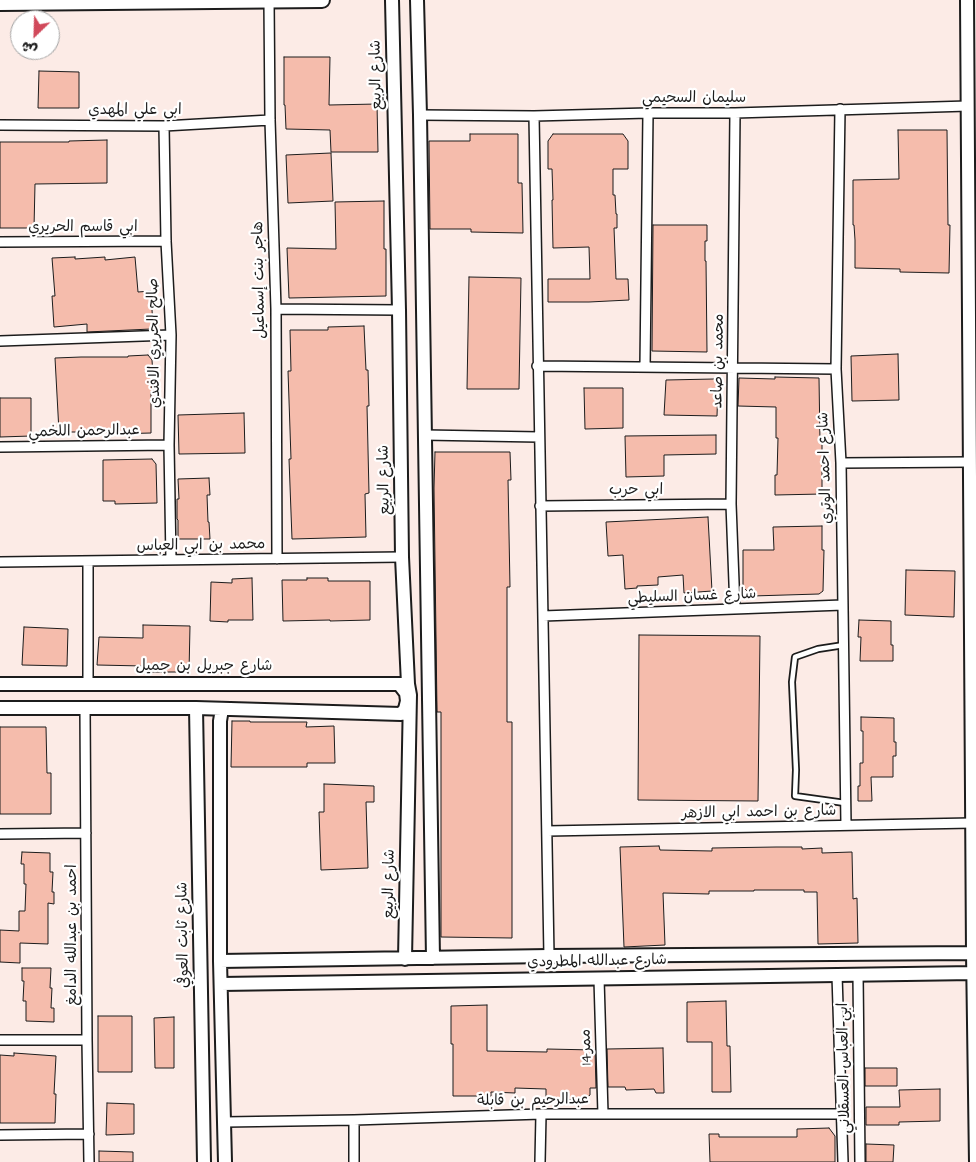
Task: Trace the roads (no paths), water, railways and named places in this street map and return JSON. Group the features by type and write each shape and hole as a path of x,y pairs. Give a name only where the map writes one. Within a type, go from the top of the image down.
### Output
{"main road":[{"path":"0,3 322,0"}],"street":[{"name":"شارع الربيع","path":"392,0 399,310 403,684 410,695 405,959"},
{"path":"417,0 433,958"},
{"path":"967,0 976,1162"},
{"name":"هاجر بنت إسماعيل","path":"269,1 270,120 276,309 277,559"},
{"name":"سليمان السحيمي","path":"420,115 534,116 648,112 735,113 968,106"},
{"name":"شارع احمد الوتري","path":"840,109 836,369 841,463 846,825"},
{"path":"645,367 648,112"},
{"name":"محمد بن صاعد","path":"735,113 731,504 735,609"},
{"path":"534,116 549,956"},
{"name":"ابي علي المهدي","path":"0,125 164,126 270,120"},
{"name":"صالح الحريري الافندي","path":"164,126 166,241 171,335 169,445 171,560"},
{"name":"ابي قاسم الحريري","path":"0,242 166,241"},
{"path":"276,309 399,310"},
{"path":"0,341 171,335"},
{"path":"538,366 836,369"},
{"path":"424,435 539,437"},
{"name":"عبدالرحمن اللخمي","path":"0,447 169,445"},
{"path":"841,463 970,462"},
{"name":"ابي حرب","path":"540,506 731,504"},
{"name":"محمد بن ابي العباس","path":"0,562 402,557"},
{"path":"88,561 88,683"},
{"name":"شارع غسان السليطي","path":"542,616 843,605"},
{"name":"شارع جبريل بن جميل","path":"0,684 403,684"},
{"path":"0,708 196,708 221,715 400,714 406,709 407,701 403,684"},
{"name":"احمد بن عبدالله الدامغ","path":"85,708 89,1162"},
{"name":"شارع ثابت العوفي","path":"196,708 204,1162"},
{"path":"196,722 202,712 212,712 221,715"},
{"path":"221,715 220,961 225,1162"},
{"name":"شارع بن احمد ابي الازهر","path":"547,831 972,823"},
{"path":"0,834 86,833"},
{"name":"شارع عبدالله المطرودي","path":"220,961 549,956 973,953"},
{"name":"شارع عبدالله المطرودي","path":"221,984 974,973"},
{"name":"ابي العباس العسقلاني","path":"837,974 843,1162"},
{"name":"ابي العباس العسقلاني","path":"858,974 860,1162"},
{"name":"ممر14","path":"599,979 603,1114"},
{"path":"0,1040 87,1040"},
{"path":"540,1162 541,1114"},
{"name":"عبدالرحيم بن قابلة","path":"224,1122 541,1114 841,1114"},
{"path":"354,1120 354,1162"},
{"path":"0,1135 89,1134"}],"lane":[{"path":"844,645 818,649 795,657 792,682 796,770 795,796 846,804"}]}
